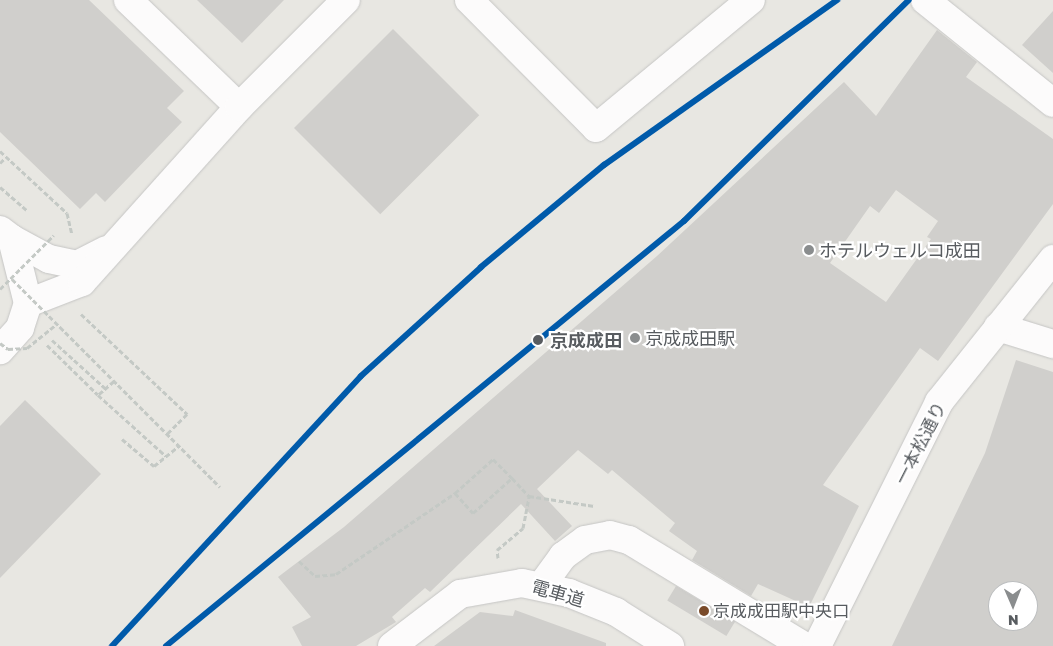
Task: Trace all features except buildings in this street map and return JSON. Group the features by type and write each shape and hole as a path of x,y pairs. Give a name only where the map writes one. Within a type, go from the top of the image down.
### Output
{"street":[{"path":"128,0 240,107"},
{"path":"28,303 82,282 240,107 346,0"},
{"path":"469,0 596,128 751,0"},
{"path":"925,0 1053,103"},
{"path":"6,234 49,259 77,265 114,246"},
{"path":"0,350 20,328 28,303 6,234"},
{"name":"一本松通り","path":"817,646 939,402 1053,259"},
{"path":"998,327 1053,344"},
{"path":"542,585 563,556 594,535 610,535 629,540 804,646"},
{"name":"電車道","path":"392,646 460,594 498,585 542,585 616,612 670,646"}],"path":[{"path":"0,151 67,213 75,239"},
{"path":"0,163 6,157"},
{"path":"0,289 54,235"},
{"path":"12,279 55,325 220,487"},
{"path":"81,314 187,414 167,434"},
{"path":"0,343 8,349 27,348 55,325"},
{"path":"52,340 105,388"},
{"path":"47,345 149,444 166,456"},
{"path":"98,395 114,381"},
{"path":"122,439 154,466 179,446"},
{"path":"299,561 315,576 336,574 454,493 493,459 529,496 524,528 498,550"},
{"path":"454,493 473,513 512,478"}],"transit line":[{"path":"112,646 361,376 481,267 604,165 837,0"},
{"path":"166,646 684,221 909,0"}],"place":[{"name":"ホテルウェルコ成田","path":"809,250"},
{"name":"京成成田駅","path":"635,338"},
{"name":"京成成田","path":"538,340"},
{"name":"京成成田駅中央口","path":"704,611"}]}
